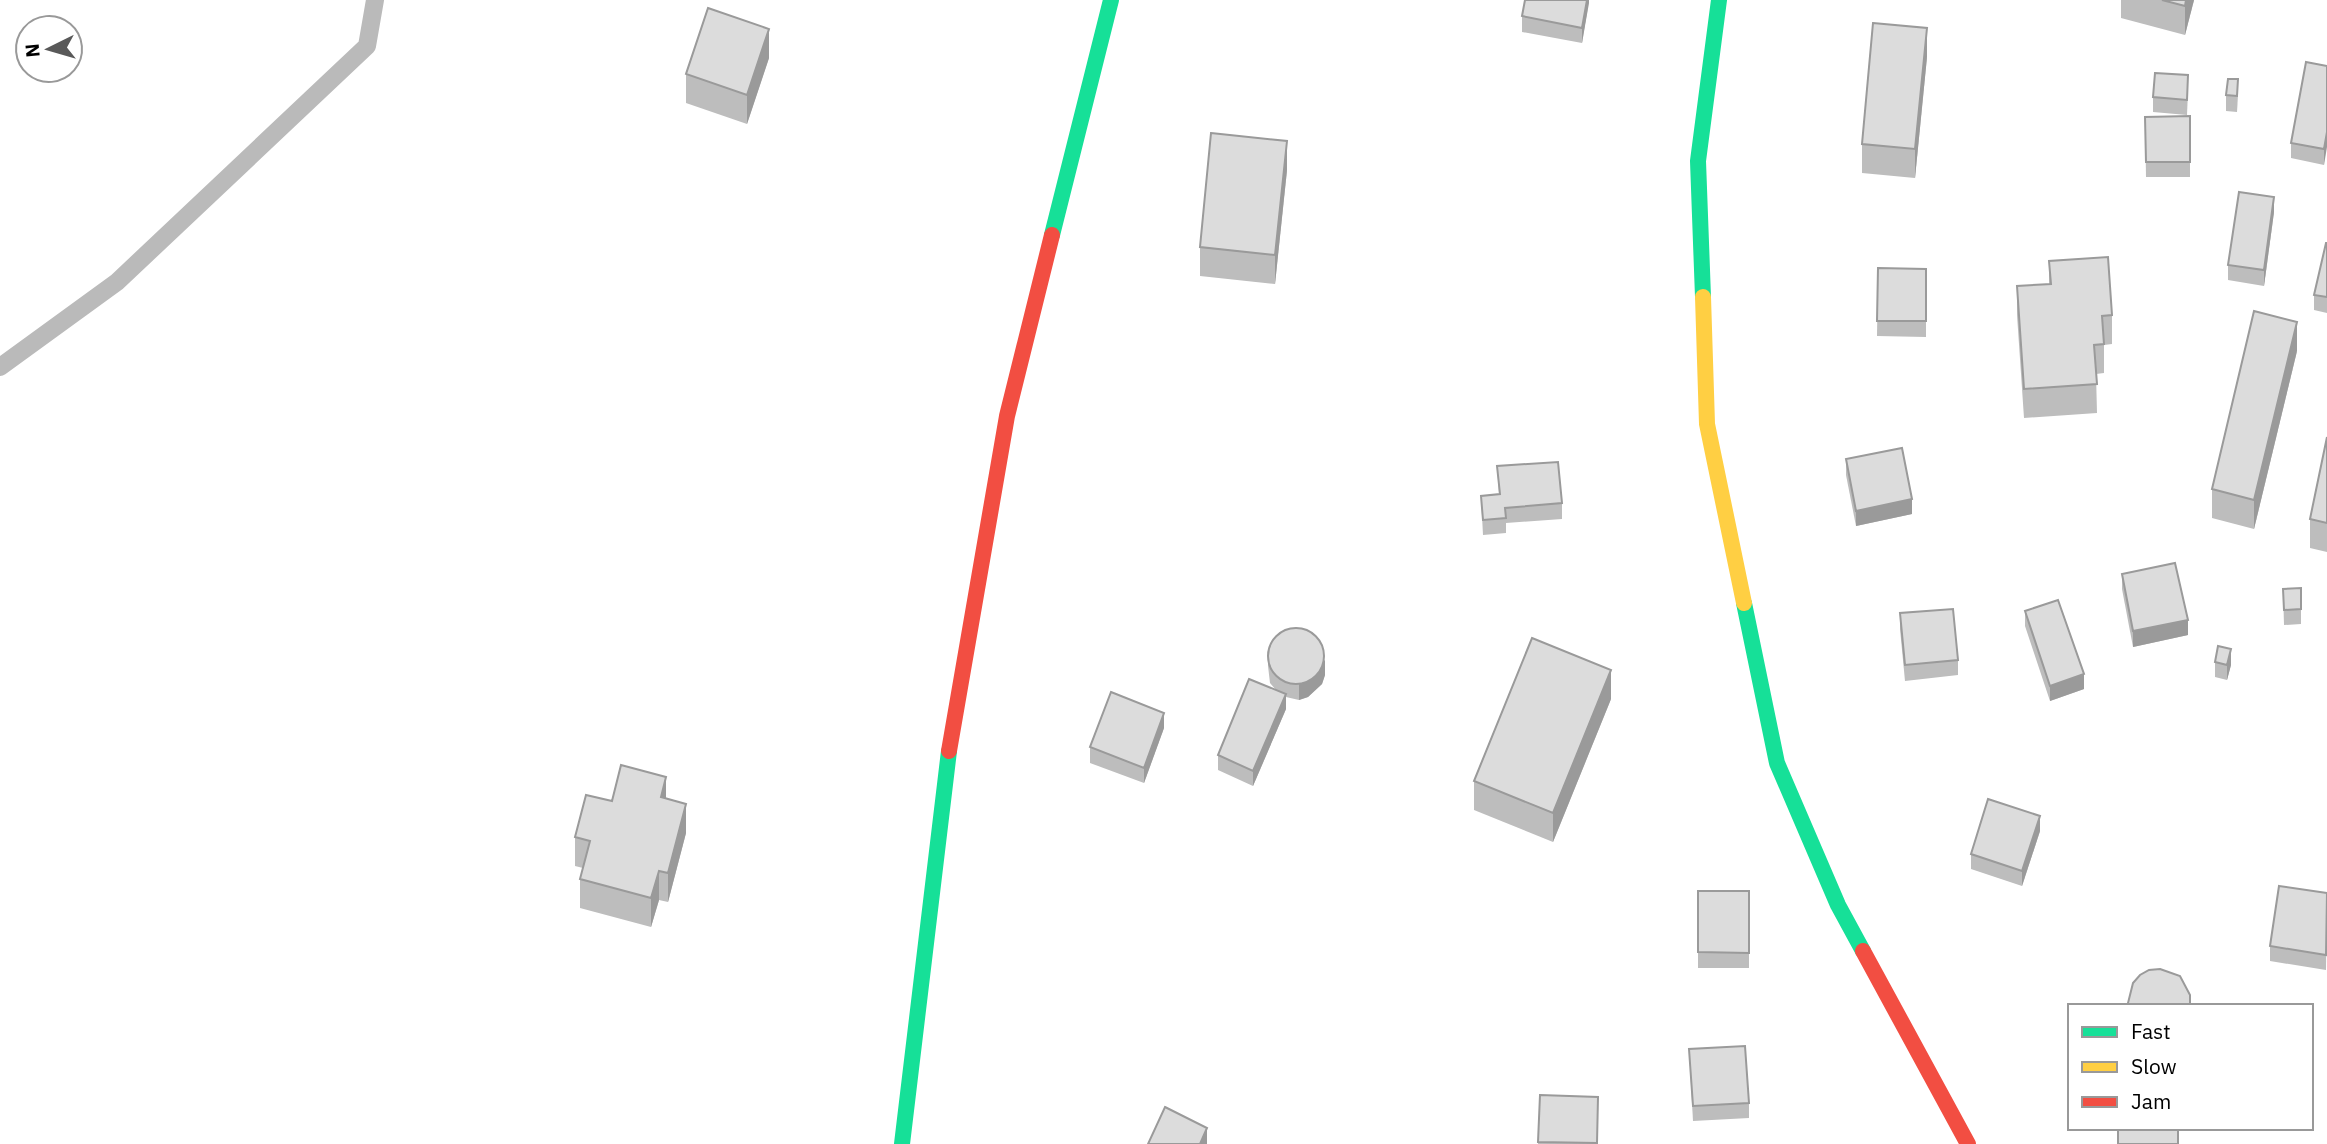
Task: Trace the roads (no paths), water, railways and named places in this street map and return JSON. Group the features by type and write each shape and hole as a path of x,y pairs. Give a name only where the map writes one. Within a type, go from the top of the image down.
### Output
{"street":[{"path":"902,1144 949,749 1007,416 1111,0"},
{"path":"1719,0 1698,161 1707,424 1777,763 1838,905 1968,1144"}],"waterway":[{"path":"0,367 117,282 367,46 375,0"}]}
